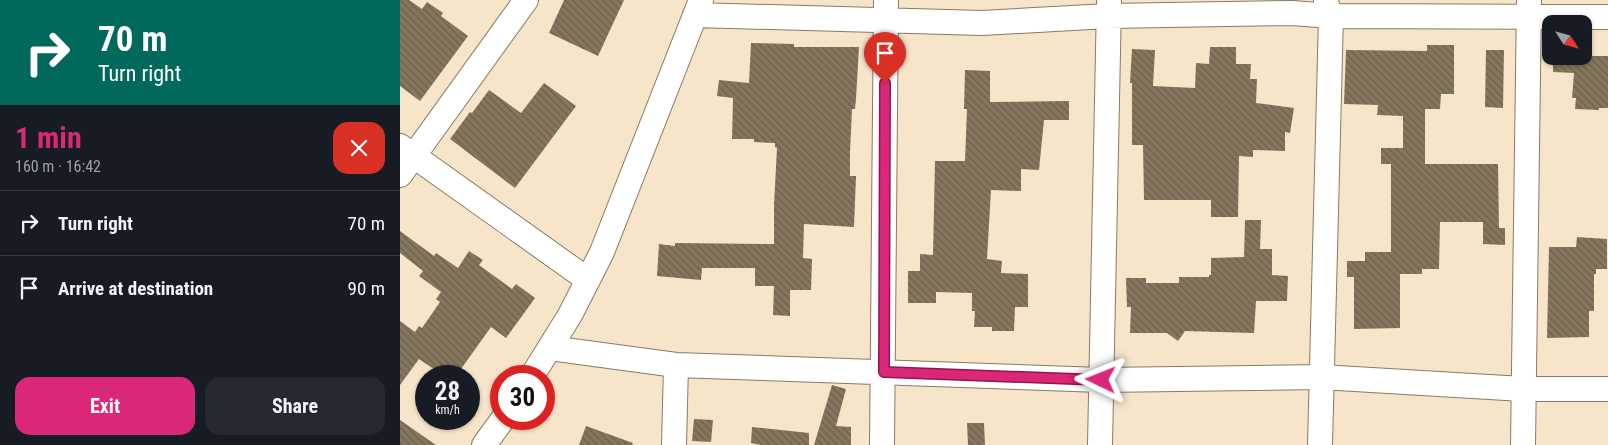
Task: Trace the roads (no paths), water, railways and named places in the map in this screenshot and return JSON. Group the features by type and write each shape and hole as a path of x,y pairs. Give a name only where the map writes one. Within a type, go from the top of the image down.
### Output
{"street":[{"path":"400,175 407,151 526,0"},
{"path":"539,365 588,280 615,222 698,7 885,10 982,23 1108,8 1292,13 1329,8 1529,8 1608,17"},
{"path":"1100,445 1108,8"},
{"path":"1320,445 1329,8"},
{"path":"1523,445 1529,8"},
{"path":"882,445 885,10"},
{"path":"407,151 588,280"},
{"path":"550,348 676,365 1101,380 1321,378 1523,389 1608,389"},
{"path":"674,445 676,365"},
{"path":"484,445 495,430"},
{"path":"501,445 505,430"}]}
